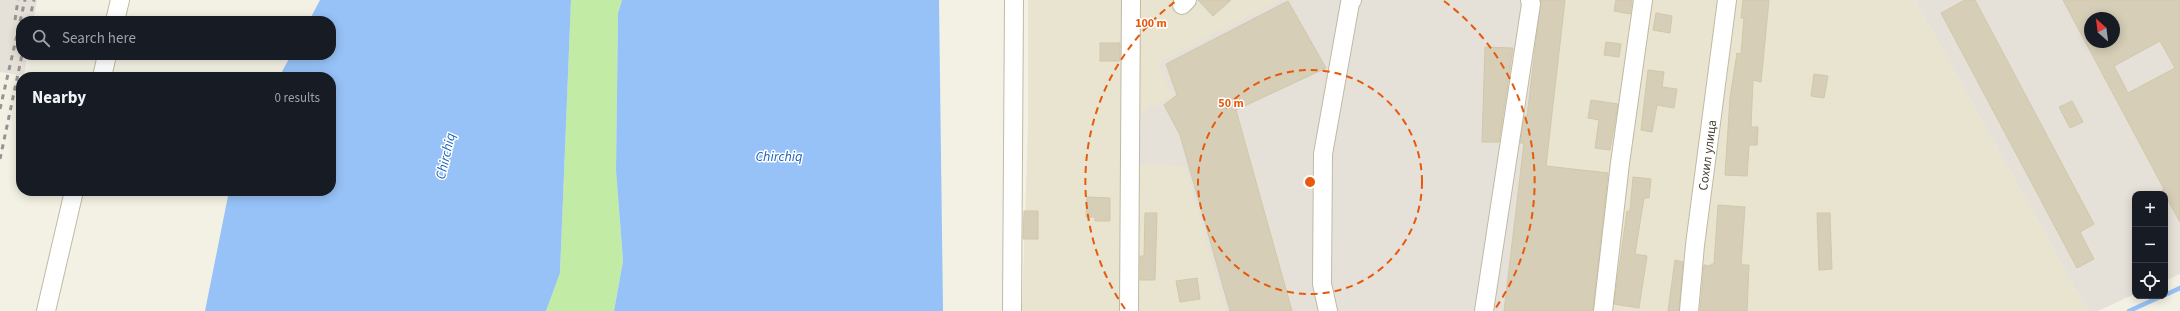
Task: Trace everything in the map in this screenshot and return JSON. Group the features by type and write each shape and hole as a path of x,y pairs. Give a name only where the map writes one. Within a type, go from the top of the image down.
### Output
{"street":[{"path":"116,16 120,0"},
{"path":"1012,311 1014,0"},
{"path":"1129,311 1131,0"},
{"path":"1328,311 1322,284 1323,154 1350,3 1352,0"},
{"path":"1484,311 1531,4 1530,0"},
{"path":"1603,311 1620,164 1643,0"},
{"name":"Сохил улица","path":"1688,311 1695,245 1727,0"},
{"path":"103,72 106,60"},
{"path":"46,311 73,196"}],"shaded area":[{"path":"0,0 37,0 34,16 16,16 16,60 26,60 25,72 16,72 16,75 0,72"},
{"path":"1028,0 1915,0 2088,311 1022,311 1028,125"},
{"path":"1280,0 1565,0 1546,165 1609,173 1595,311 1226,311 1185,166 1140,164 1140,114 1171,97 1159,62"},
{"path":"1915,0 2180,0 2180,274 2168,280 2168,191 2132,191 2132,295 2098,311 2088,311"}],"green space":[{"path":"571,0 622,0 618,13 616,171 623,261 614,311 546,311 560,273"}],"water":[{"name":"Chirchiq","path":"320,0 571,0 560,273 546,311 205,311 228,196 336,196 336,72 282,72 288,60 336,60 336,16 312,16"},
{"name":"Chirchiq","path":"622,0 939,0 943,311 614,311 623,261 616,171 618,13"}],"building":[{"path":"1198,0 1231,0 1213,16"},
{"path":"1541,0 1565,0 1546,166 1608,173 1593,311 1504,311 1524,143 1520,143 1524,116 1527,116"},
{"path":"1616,0 1632,0 1630,14 1614,11"},
{"path":"1743,0 1769,0 1761,82 1753,80 1751,127 1758,127 1757,145 1749,145 1747,176 1725,175 1730,98 1737,53 1741,54 1744,18 1741,18"},
{"path":"1965,0 1975,0 2094,224 2080,232 2094,259 2077,268 1941,13"},
{"path":"2063,0 2180,0 2180,222 2168,201 2168,191 2162,190 2164,189 2089,48 2120,48 2120,12 2084,12 2084,39","holes":["2160,41 2175,68 2128,93 2114,66"]},
{"path":"1288,1 1326,68 1236,110 1292,311 1230,311 1180,135 1164,105 1177,95 1166,64"},
{"path":"1656,13 1672,16 1670,33 1653,30"},
{"path":"1606,42 1621,44 1619,57 1604,55"},
{"path":"1100,43 1120,43 1120,61 1100,61"},
{"path":"1485,47 1513,48 1499,142 1482,142"},
{"path":"1648,70 1664,72 1662,87 1677,89 1674,108 1657,105 1652,132 1641,130"},
{"path":"1814,74 1828,76 1824,98 1811,96"},
{"path":"1591,100 1618,104 1610,150 1595,148 1599,120 1588,118"},
{"path":"2072,101 2083,122 2070,128 2059,107"},
{"path":"1633,177 1651,179 1649,198 1644,198 1635,254 1647,256 1639,308 1614,304 1627,211 1630,211"},
{"path":"1087,197 1110,198 1110,221 1095,221 1095,217 1086,217"},
{"path":"1718,205 1745,207 1741,265 1749,265 1747,311 1700,311 1704,265 1711,266 1711,264 1714,264"},
{"path":"1024,211 1038,211 1038,239 1023,239"},
{"path":"1145,213 1157,213 1155,280 1140,280 1140,256 1144,256"},
{"path":"1817,213 1830,213 1832,269 1819,270"},
{"path":"1675,260 1683,262 1679,311 1668,311"},
{"path":"1197,278 1200,299 1180,302 1176,281"}],"waterway":[{"path":"2168,294 2180,288"},
{"path":"2129,311 2155,299"}],"railway":[{"path":"15,20 18,0"},
{"path":"21,16 25,0"},
{"path":"30,16 34,0"},
{"path":"0,109 16,39"},
{"path":"18,72 21,60"},
{"path":"0,159 16,83"}]}
